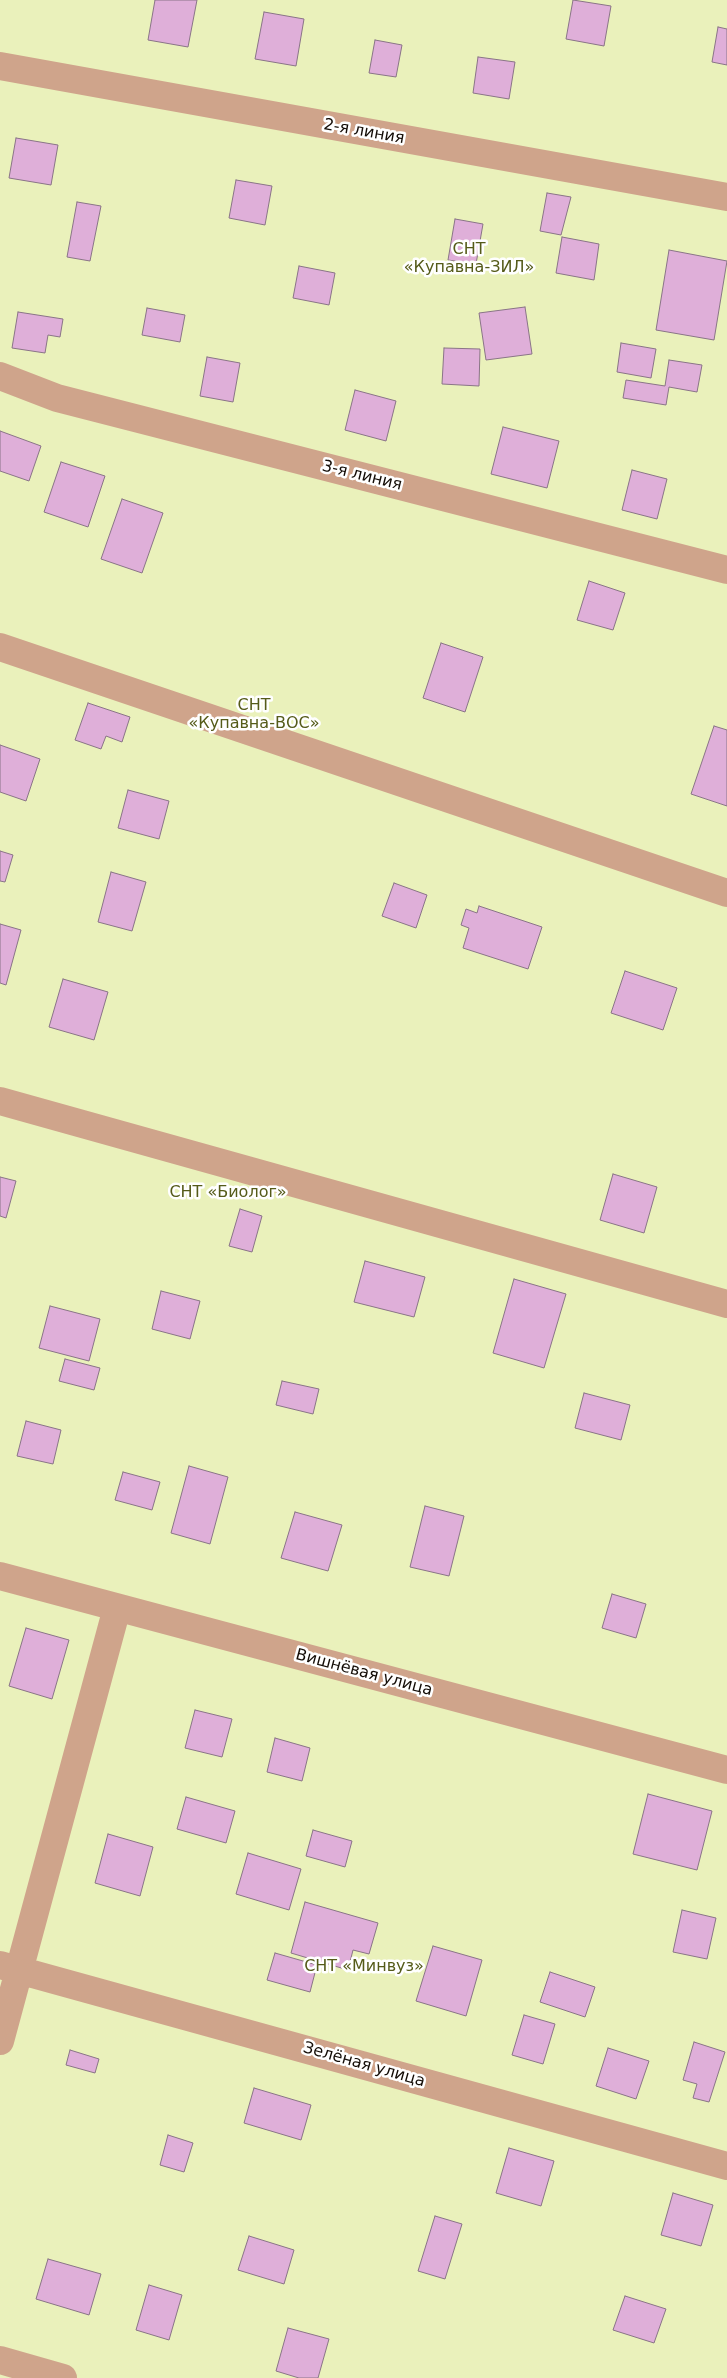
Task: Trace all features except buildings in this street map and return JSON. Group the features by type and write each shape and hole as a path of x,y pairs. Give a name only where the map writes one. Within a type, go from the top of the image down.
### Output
{"street":[{"name":"2-я линия","path":"0,66 727,197"},
{"name":"3-я линия","path":"0,376 57,398 727,570"},
{"path":"0,647 727,893"},
{"path":"0,1101 727,1304"},
{"name":"Вишнёвая улица","path":"0,1576 727,1770"},
{"path":"0,2042 10,1967 117,1608"},
{"name":"Зелёная улица","path":"10,1967 727,2166"},
{"path":"0,2360 63,2378"}],"green space":[{"path":"0,0 727,0 727,2378 0,2378"}],"park label":[{"name":"СНТ «Купавна-ЗИЛ»","path":"469,259"},
{"name":"СНТ «Купавна-ВОС»","path":"254,715"},
{"name":"СНТ «Биолог»","path":"228,1193"},
{"name":"СНТ «Минвуз»","path":"364,1967"}]}
